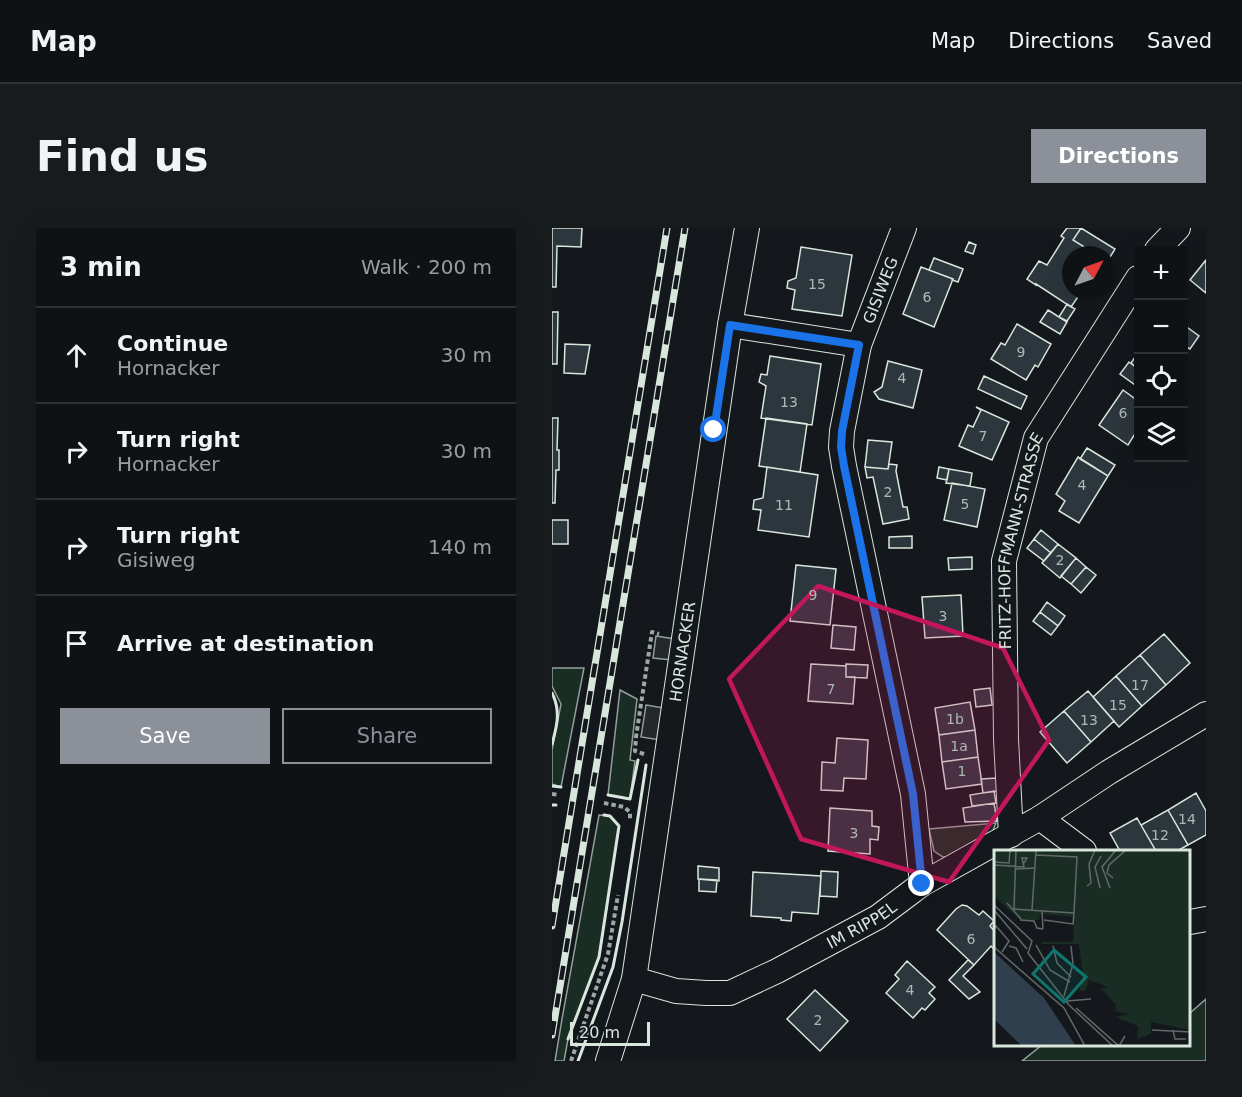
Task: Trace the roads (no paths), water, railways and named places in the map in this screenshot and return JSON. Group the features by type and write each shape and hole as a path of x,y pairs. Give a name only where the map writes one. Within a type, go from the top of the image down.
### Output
{"street":[{"name":"HORNACKER","path":"634,979 730,325 747,228"},
{"name":"GISIWEG","path":"904,228 859,345 841,447 913,794 922,884"},
{"path":"1161,246 1178,228"},
{"name":"FRITZ-HOFFMANN-STRASSE","path":"1011,835 1006,739 1004,561 1036,438 1134,284"},
{"path":"730,325 859,345"},
{"name":"IM RIPPEL","path":"634,979 676,991 730,993 777,971 878,917 922,884 1040,818 1109,772 1206,714"},
{"path":"1040,818 1083,850"},
{"path":"1191,922 1206,919"},
{"path":"608,1061 634,979"}],"railway":[{"path":"552,926 667,228"},
{"path":"552,1035 685,228"}]}
